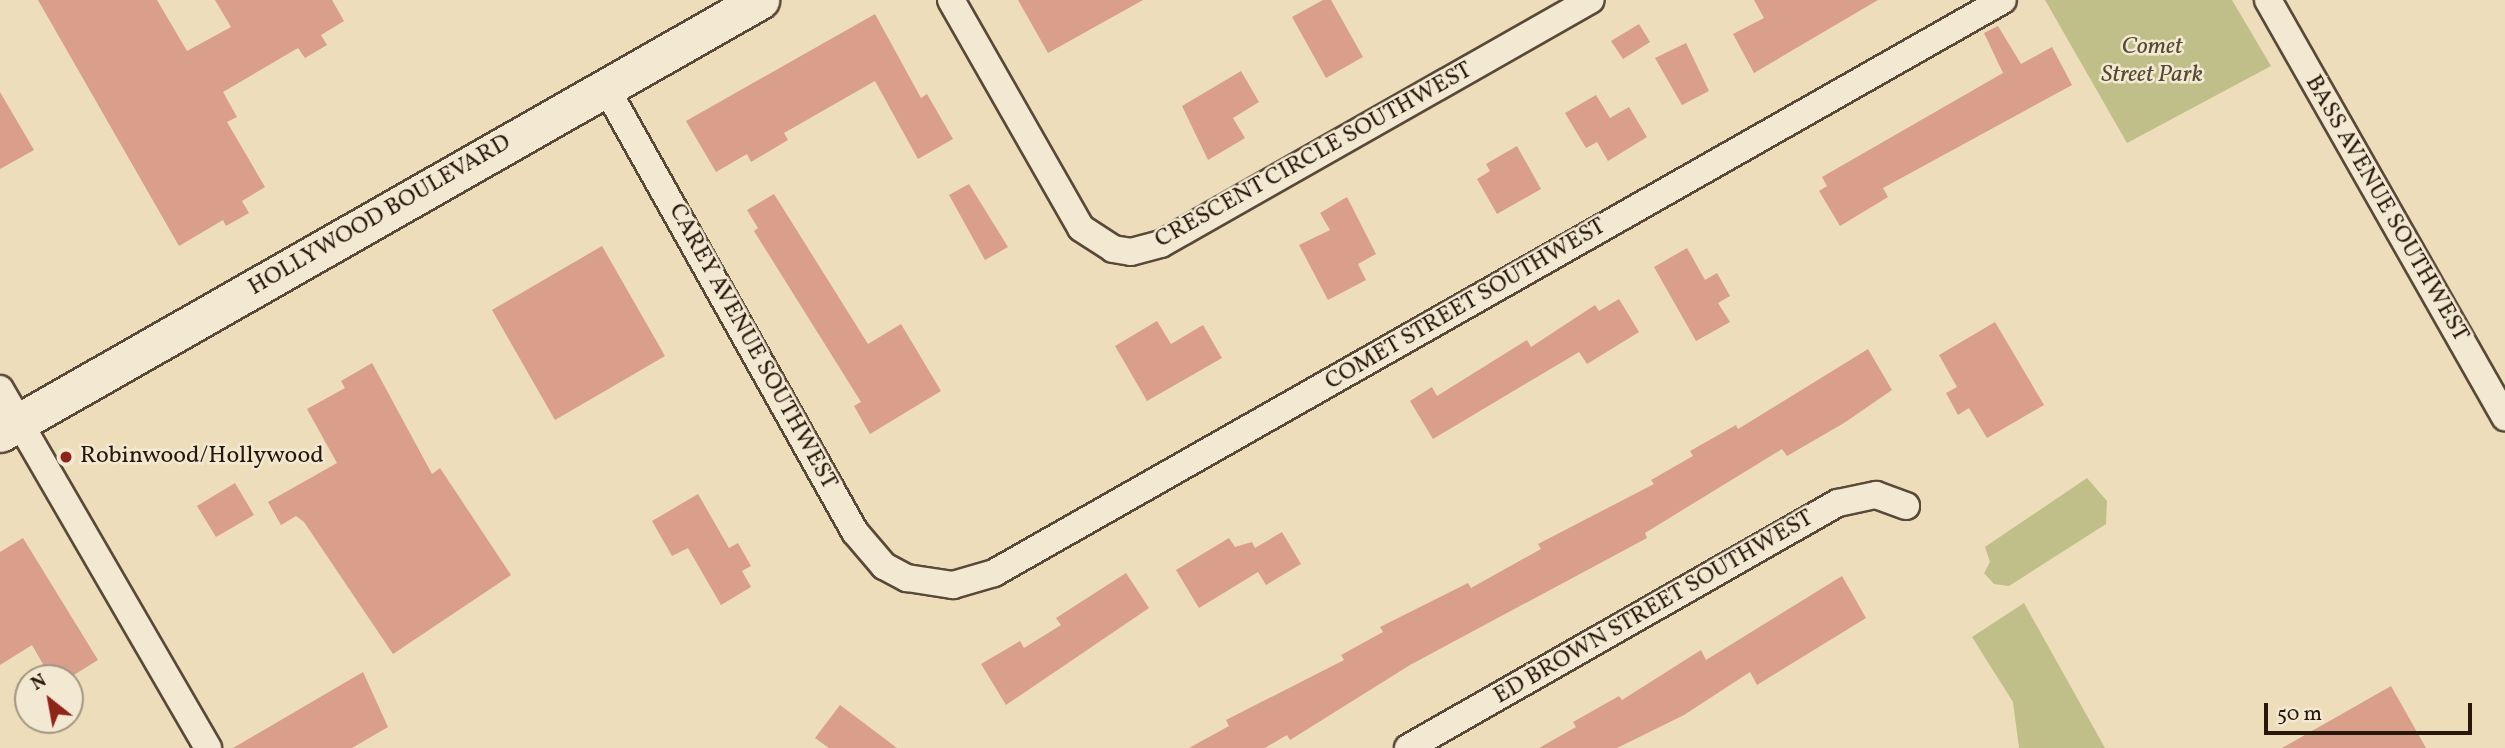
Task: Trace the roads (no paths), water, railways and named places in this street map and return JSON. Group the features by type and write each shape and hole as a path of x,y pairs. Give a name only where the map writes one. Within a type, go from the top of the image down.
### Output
{"street":[{"name":"HOLLYWOOD BOULEVARD","path":"9,427 760,0"},
{"name":"CRESCENT CIRCLE SOUTHWEST","path":"951,0 1081,228 1113,249 1131,251 1172,238 1590,0"},
{"name":"COMET STREET SOUTHWEST","path":"921,582 953,585 994,573 2003,0"},
{"name":"BASS AVENUE SOUTHWEST","path":"2268,0 2505,417"},
{"name":"CAREY AVENUE SOUTHWEST","path":"606,88 855,532 884,566 921,582"},
{"path":"0,389 9,427 208,748"},
{"name":"ED BROWN STREET SOUTHWEST","path":"1408,748 1839,503 1876,495 1906,506"}],"place":[{"name":"Robinwood/Hollywood","path":"66,457"}],"park label":[{"name":"Comet Street Park","path":"2152,62"}]}
